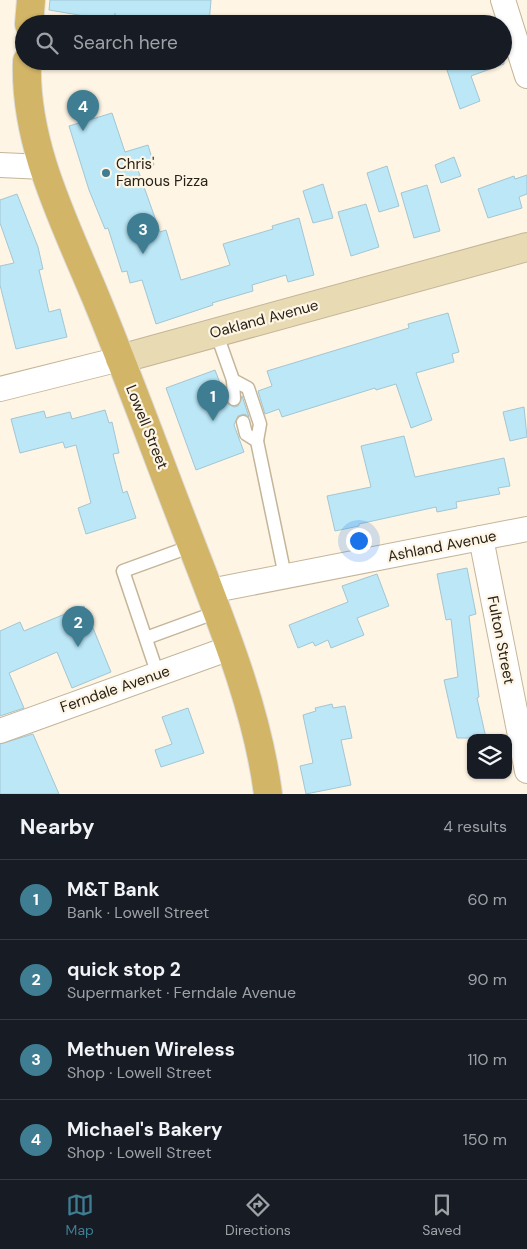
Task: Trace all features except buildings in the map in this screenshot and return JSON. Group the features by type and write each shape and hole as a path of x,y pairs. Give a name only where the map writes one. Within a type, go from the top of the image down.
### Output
{"main road":[{"path":"30,15 31,0"},
{"name":"Lowell Street","path":"27,70 26,83 32,118 44,167 155,444 214,601 256,734 268,794"}],"street":[{"path":"503,0 508,15"},
{"path":"512,28 527,76"},
{"path":"0,165 44,167"},
{"name":"Oakland Avenue","path":"0,389 120,359 527,247"},
{"name":"Ashland Avenue","path":"214,601 285,576 527,529"},
{"name":"Fulton Street","path":"481,538 527,770"},
{"name":"Ferndale Avenue","path":"0,731 230,648"}],"lane":[{"path":"216,332 233,380 234,400"},
{"path":"233,380 248,388 260,424 257,441 285,576"},
{"path":"243,422 246,434 257,441"},
{"path":"158,675 123,571 192,546"},
{"path":"146,638 214,601"}],"place":[{"name":"Michael's Bakery","path":"83,131"},
{"name":"Chris' Famous Pizza","path":"106,173"},
{"name":"Methuen Wireless","path":"143,254"},
{"name":"M&T Bank","path":"213,421"},
{"name":"quick stop 2","path":"78,647"}]}
